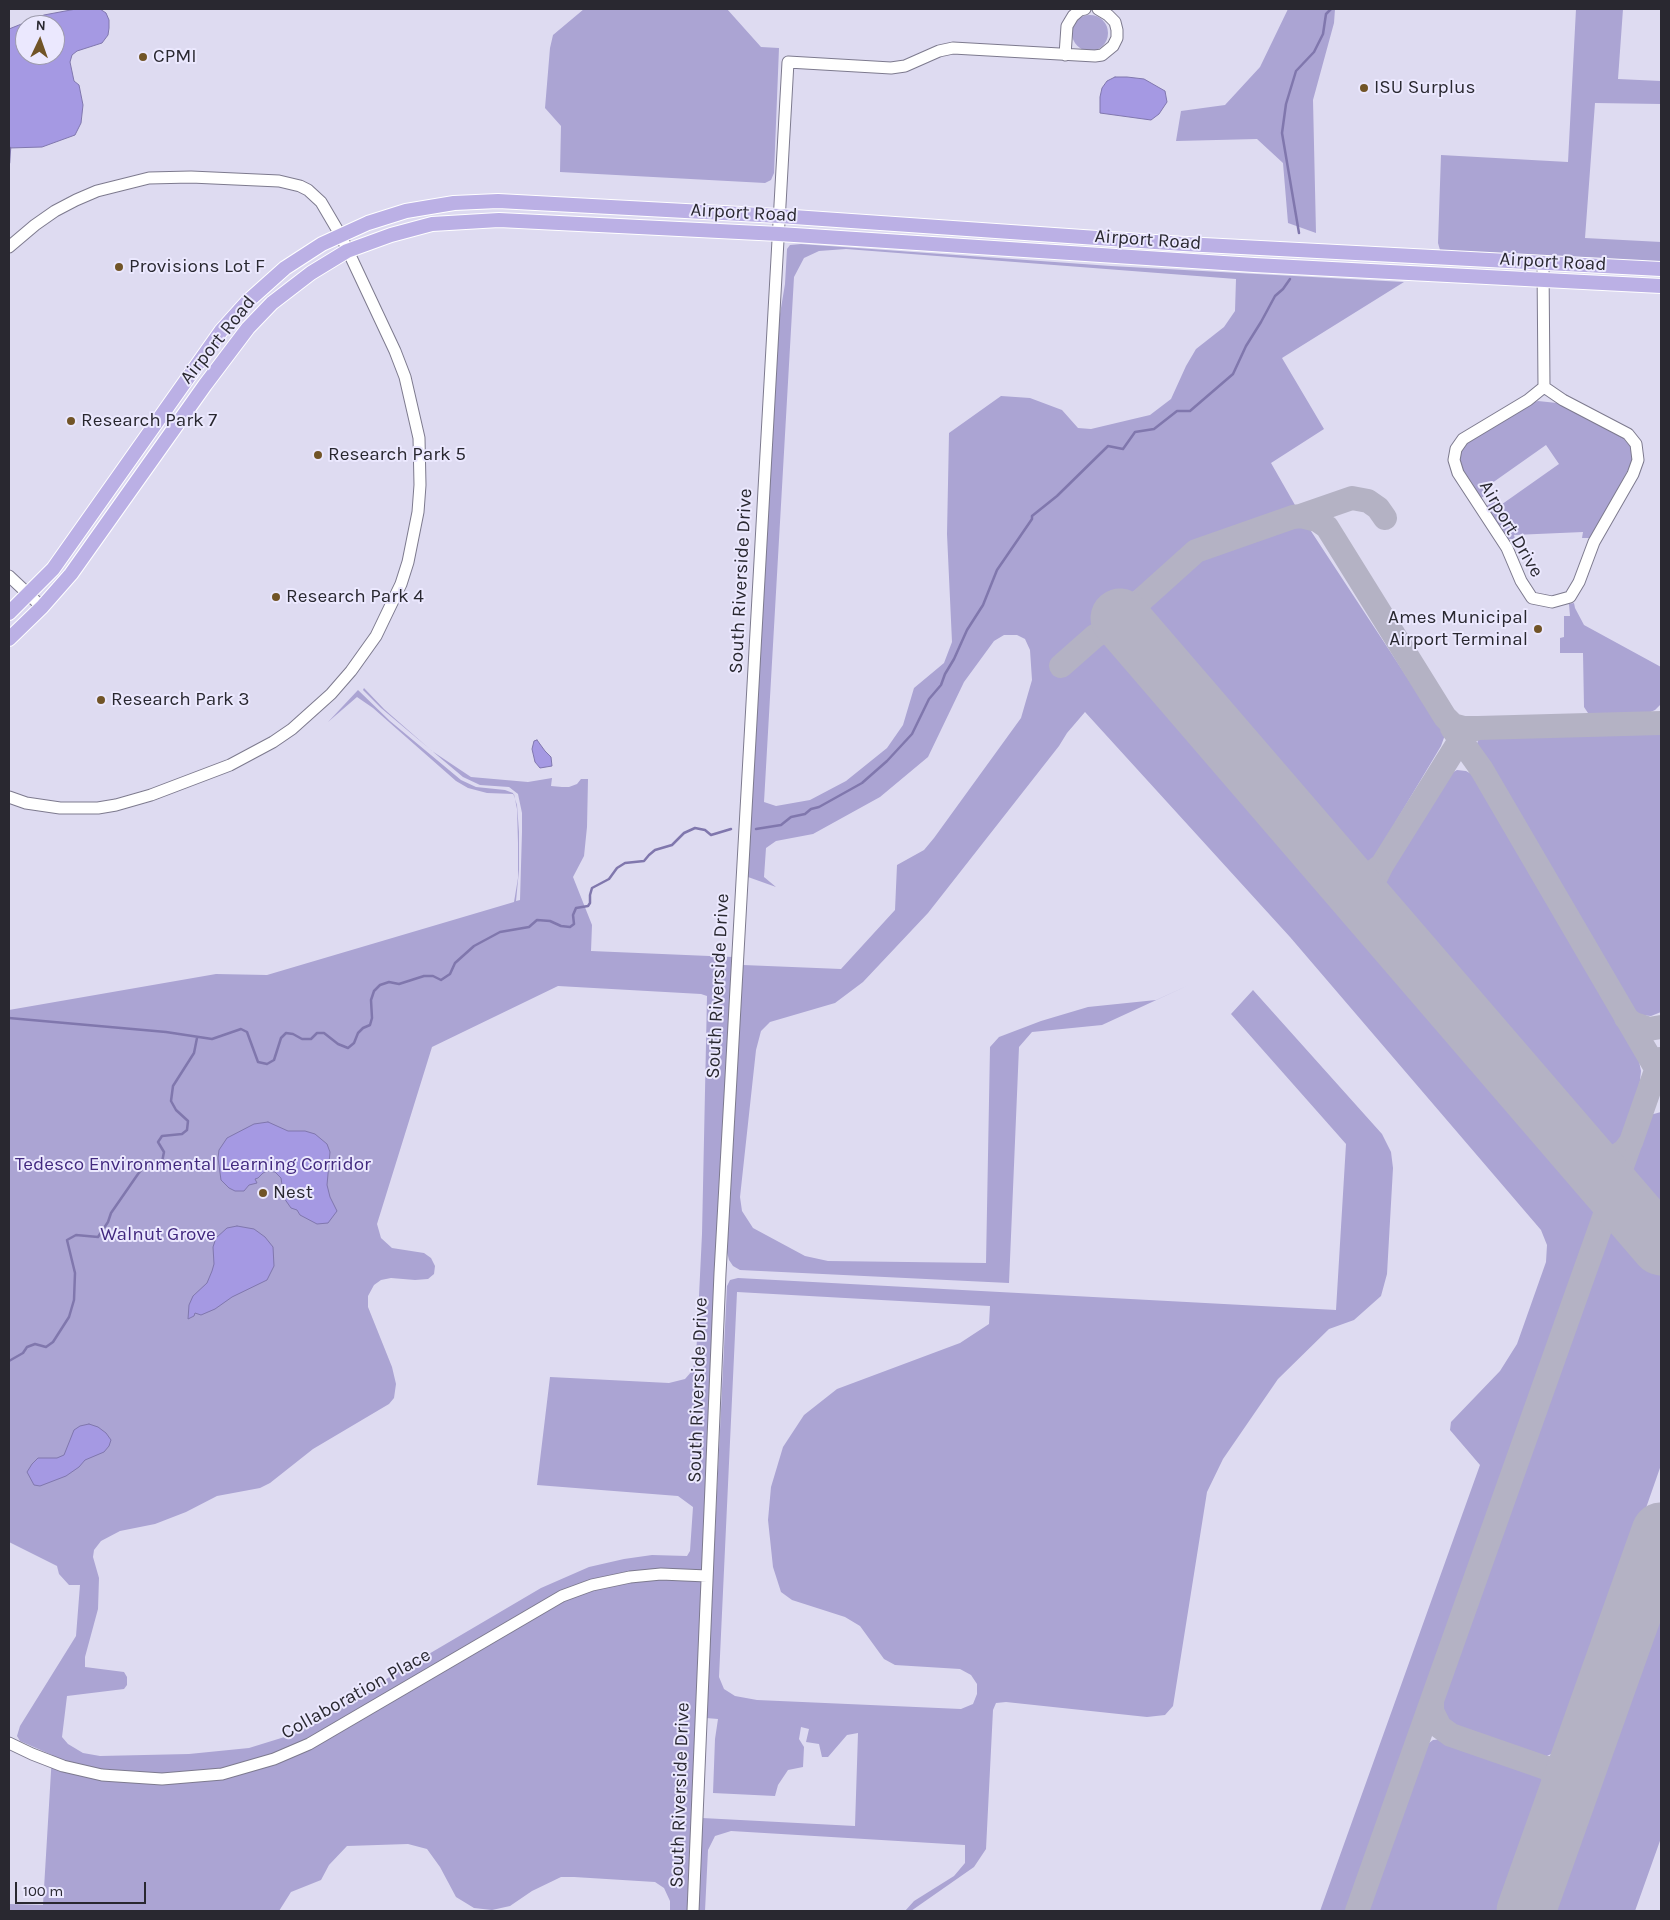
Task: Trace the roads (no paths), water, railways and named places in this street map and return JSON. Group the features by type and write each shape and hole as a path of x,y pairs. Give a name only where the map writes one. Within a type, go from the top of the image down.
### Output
{"main road":[{"name":"Airport Road","path":"9,613 29,595 53,568 221,331 247,302 285,268 322,244 368,223 406,211 477,201 779,216 1184,244 1661,269"},
{"name":"Airport Road","path":"9,639 42,607 71,574 248,328 292,286 347,251 391,234 432,224 499,220 779,234 1183,261 1661,286"}],"street":[{"path":"1085,9 1080,10 1073,16 1067,26 1065,55 1102,55 1113,46 1117,38 1115,22 1108,14 1098,9"},
{"name":"South Riverside Drive","path":"693,1911 720,1273 788,62 891,68 905,66 939,51 953,48 1065,55"},
{"path":"9,247 55,211 96,191 129,182 162,176 279,181 300,186 322,202 395,351 405,377 419,438 420,485 414,535 400,584 376,636 351,671 309,715 273,742 230,765 131,801 98,808 67,808 43,806 9,797"},
{"path":"1543,263 1544,387"},
{"name":"Airport Drive","path":"1544,387 1563,400 1628,434 1636,444 1638,460 1633,474 1594,542 1576,588 1570,597 1552,602 1532,598 1521,581 1507,548 1458,473 1454,460 1456,449 1463,439 1528,400 1544,387"},
{"path":"9,576 42,607"},
{"name":"Collaboration Place","path":"9,1743 63,1766 102,1775 162,1780 222,1774 274,1759 309,1744 562,1596 592,1585 630,1577 661,1574 707,1576"}],"waterway":[{"path":"1299,233 1282,133 1286,104 1296,71 1314,52 1323,34 1326,14 1331,9"},
{"path":"9,163 10,148"},
{"path":"756,829 781,825 791,817 805,814 811,809 819,807 862,783 887,761 912,734 929,699 941,685 967,630 983,605 997,570 1032,519 1032,516 1057,496 1108,446 1123,449 1135,432 1154,429 1177,411 1190,411 1233,374 1246,346 1275,296 1290,279"},
{"path":"9,1018 166,1032 212,1039 241,1029 247,1032 258,1062 267,1064 274,1060 281,1038 286,1033 293,1034 302,1039 311,1039 317,1033 324,1033 338,1044 348,1048 354,1043 358,1033 370,1025 372,1018 371,1000 374,991 380,985 389,982 399,984 424,976 433,976 441,980 450,974 455,963 474,946 500,932 529,927 537,920 550,921 561,926 570,927 574,924 573,915 576,908 588,906 590,903 592,888 609,879 617,868 625,863 644,861 655,850 672,845 684,833 695,828 705,830 711,835 731,829"},
{"path":"9,1361 23,1353 27,1347 35,1344 46,1347 53,1342 69,1317 74,1300 75,1273 67,1240 76,1235 98,1237 108,1222 111,1213 143,1168 162,1162 164,1152 158,1142 162,1136 182,1134 187,1130 188,1121 176,1110 171,1101 173,1086 194,1053 197,1038"}],"place":[{"name":"CPMI","path":"143,57"},
{"name":"ISU Surplus","path":"1364,88"},
{"name":"Provisions Lot F","path":"119,267"},
{"name":"Research Park 7","path":"71,421"},
{"name":"Research Park 5","path":"318,455"},
{"name":"Research Park 4","path":"276,597"},
{"name":"Ames Municipal Airport Terminal","path":"1538,629"},
{"name":"Research Park 3","path":"101,700"},
{"name":"Nest","path":"263,1193"}],"park label":[{"name":"Tedesco Environmental Learning Corridor","path":"193,1165"},
{"name":"Walnut Grove","path":"158,1235"}]}
